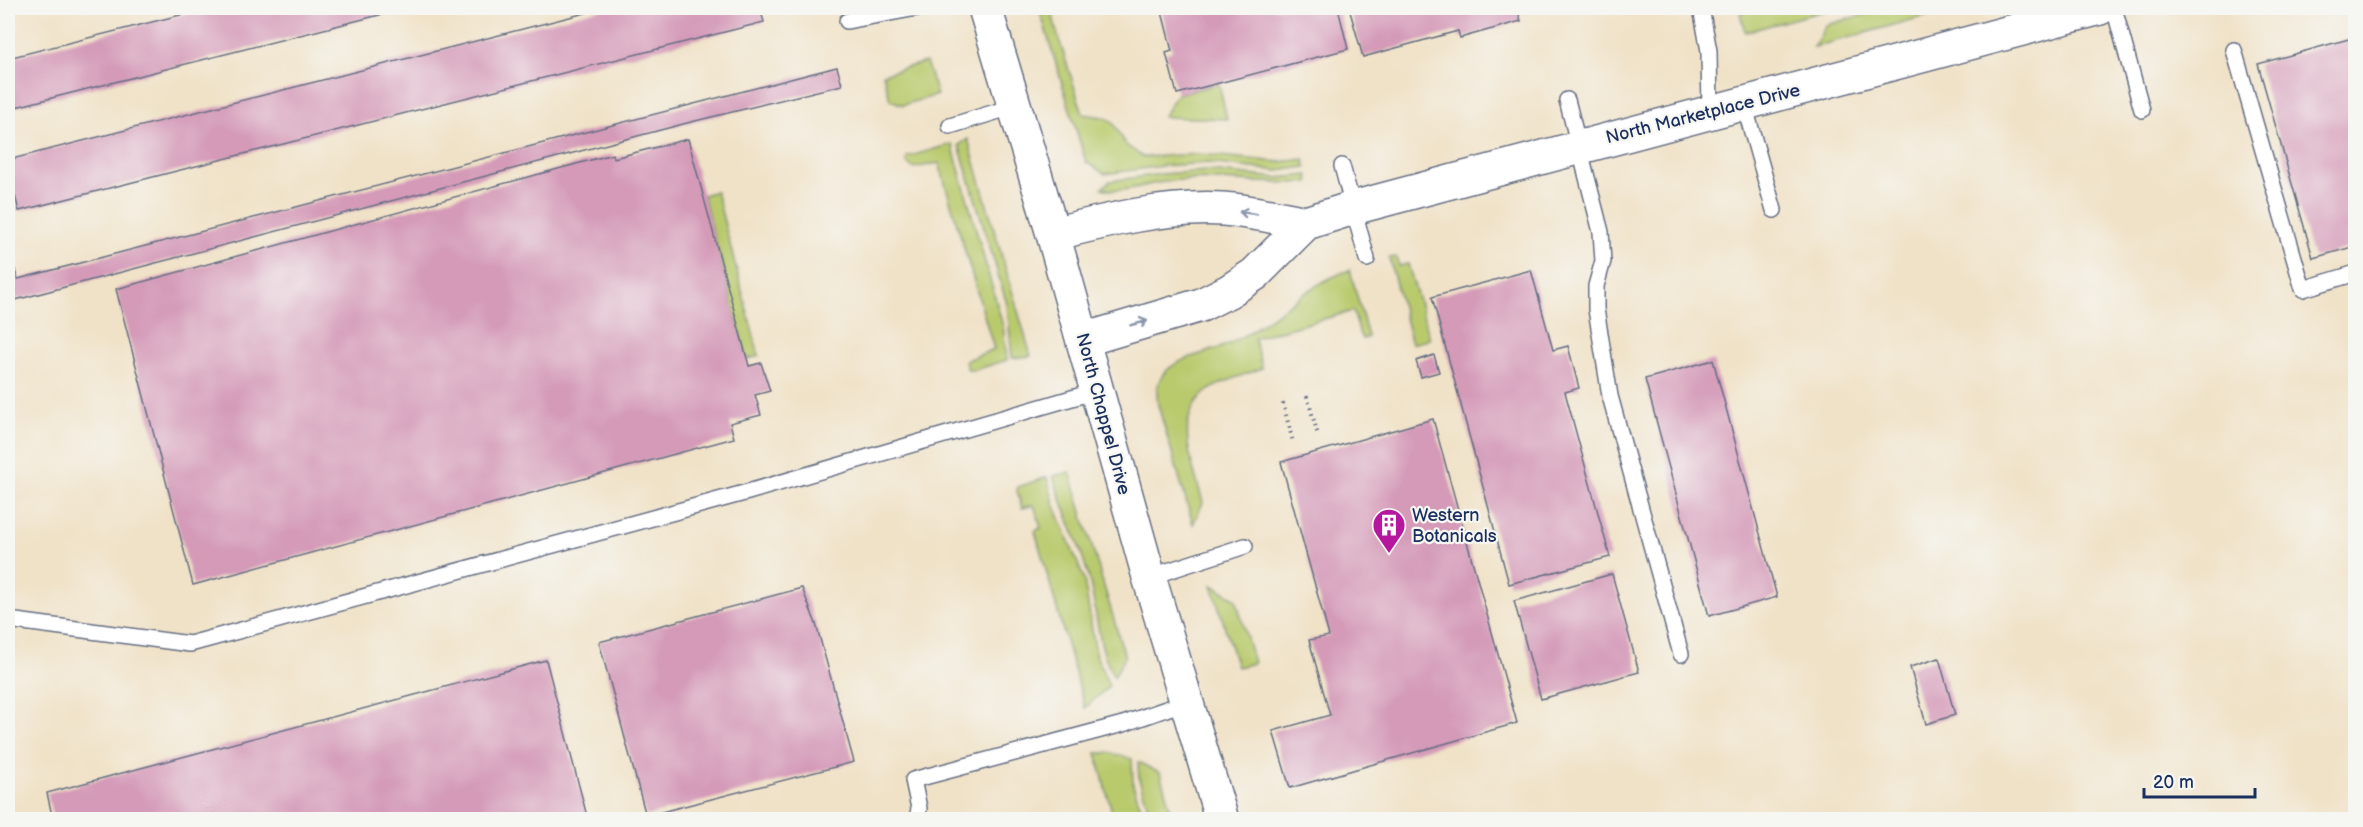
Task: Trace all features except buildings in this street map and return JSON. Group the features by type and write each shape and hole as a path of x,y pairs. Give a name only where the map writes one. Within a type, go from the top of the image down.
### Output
{"street":[{"name":"North Chappel Drive","path":"985,8 1053,234 1149,577 1222,819"},
{"name":"North Marketplace Drive","path":"1306,224 1353,208 1580,146 2100,8"},
{"path":"1053,234 1117,217 1223,209 1306,224"},
{"path":"1083,340 1192,308 1229,291 1255,274 1306,224"}],"lane":[{"path":"847,21 917,8"},
{"path":"1701,8 1709,51 1710,113"},
{"path":"2114,8 2142,110"},
{"path":"2234,50 2302,289 2355,273"},
{"path":"1568,100 1601,232 1603,261 1596,286 1596,309 1610,396 1681,654"},
{"path":"1744,104 1774,210"},
{"path":"950,126 1015,106"},
{"path":"1342,166 1367,259"},
{"path":"8,620 190,644 737,495 1096,391"},
{"path":"1149,577 1245,546"},
{"path":"917,819 919,808 913,780 1123,724 1186,702"}],"path":[{"path":"1307,396 1318,435"},
{"path":"1283,403 1293,442"}],"green space":[{"path":"1039,8 1051,8 1083,114 1112,121 1126,145 1143,157 1200,154 1279,162 1304,159 1306,167 1278,171 1209,163 1162,166 1105,174 1086,162"},
{"path":"1759,8 1834,8 1745,32 1740,13"},
{"path":"1889,8 1955,8 1814,47 1826,25"},
{"path":"926,62 937,95 903,105 890,100 883,74"},
{"path":"1219,84 1227,119 1163,117 1177,94"},
{"path":"968,139 1031,356 1012,358 1007,304 959,145"},
{"path":"952,144 1003,326 1007,360 975,370 968,370 965,361 994,349 939,163 913,168 906,162 907,157"},
{"path":"1209,171 1277,178 1308,175 1309,182 1195,180 1157,183 1123,190 1102,188 1110,181 1160,174"},
{"path":"716,191 759,356 747,359 703,195"},
{"path":"1396,257 1399,266 1408,264 1430,339 1412,344 1389,258"},
{"path":"1350,270 1368,337 1363,339 1360,335 1353,311 1254,338 1262,368 1215,386 1197,401 1190,414 1188,443 1203,503 1193,524 1158,405 1157,391 1160,379 1173,366 1188,358 1229,344 1260,326 1303,294"},
{"path":"1070,472 1125,657 1114,677 1103,651 1086,568 1053,476"},
{"path":"1047,477 1054,504 1084,579 1096,655 1109,686 1085,708 1035,531 1041,528 1034,505 1022,508 1017,491 1018,487"},
{"path":"1212,585 1236,599 1254,663 1237,667"},
{"path":"1096,753 1111,753 1132,759 1133,785 1145,819 1114,819"},
{"path":"1138,762 1160,773 1173,819 1152,819 1139,779"}],"place":[{"name":"Western Botanicals","path":"1389,554"}]}
